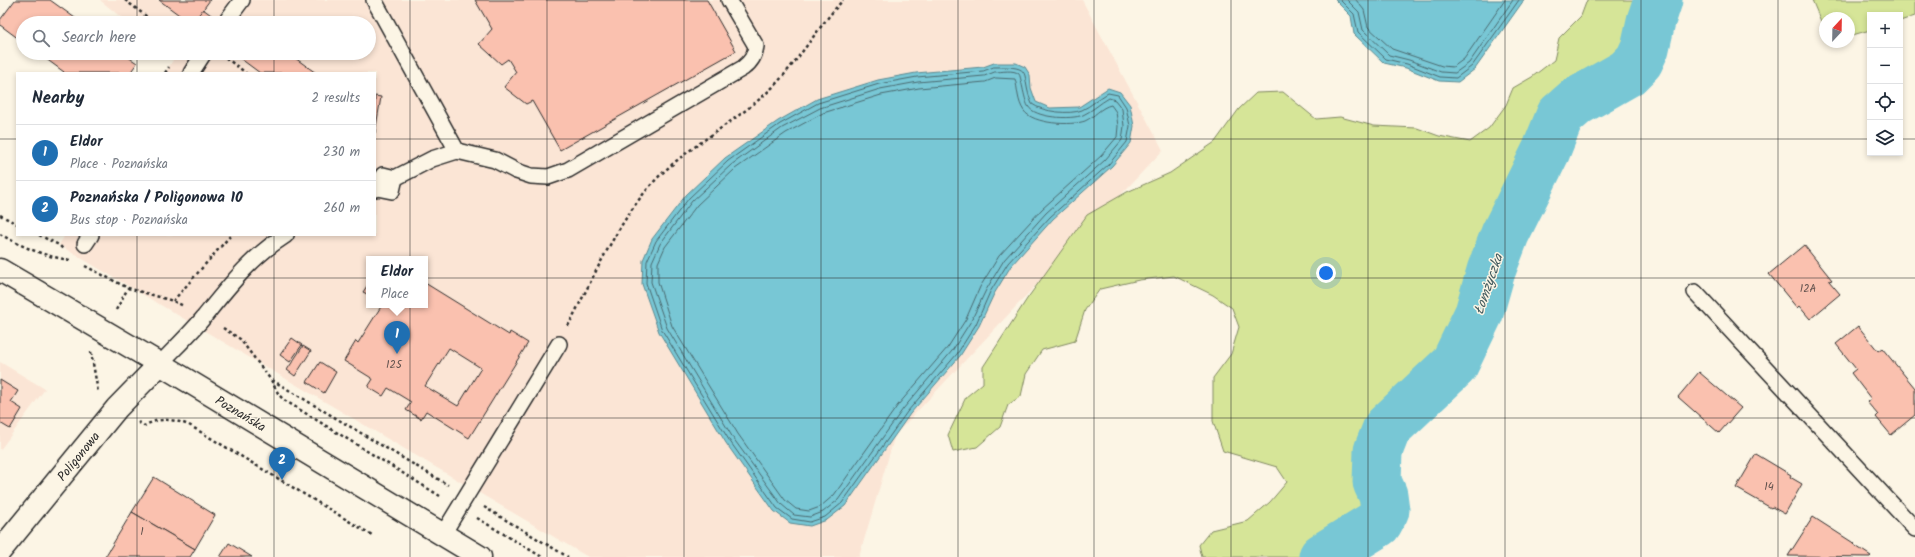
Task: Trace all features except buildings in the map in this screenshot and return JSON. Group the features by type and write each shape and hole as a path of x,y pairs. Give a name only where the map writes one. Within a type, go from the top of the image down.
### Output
{"main road":[{"name":"Poznańska","path":"0,270 160,364 480,557"},
{"name":"Poligonowa","path":"0,550 117,408 160,364"}],"lane":[{"path":"230,16 242,0"},
{"path":"374,0 457,151"},
{"path":"376,189 383,176 395,178 432,159 457,151 496,160 516,171 531,176 548,178 568,170 743,68 749,63 755,54 756,46 729,0"},
{"path":"192,72 199,60"},
{"path":"160,364 204,317 222,293 244,268 273,243 284,236"},
{"path":"1695,292 1915,529"},
{"path":"443,534 559,344"}],"path":[{"path":"125,0 145,16"},
{"path":"559,344 628,216 650,186 668,168 760,100 844,0"},
{"path":"228,60 245,72"},
{"path":"0,215 16,223"},
{"path":"0,234 10,240 55,258 74,260 59,245 41,236"},
{"path":"173,301 230,236"},
{"path":"87,348 91,352 98,395 144,426 158,420 176,420 189,424 372,535"},
{"path":"542,557 463,502 271,380 279,395 284,400 463,502 568,557"}],"shaded area":[{"path":"100,0 1082,0 1163,150 895,435 859,557 588,557 59,245 64,236 376,236 376,72 166,72 173,60 376,60 376,16 119,16"},
{"path":"0,362 45,389 0,450"}],"green space":[{"path":"1587,0 1648,0 1627,56 1592,84 1556,107 1524,162 1495,234 1472,309 1447,358 1399,403 1373,432 1369,458 1374,507 1371,517 1359,528 1309,557 1202,557 1199,545 1211,530 1248,521 1270,502 1287,482 1277,467 1223,451 1213,421 1213,378 1231,354 1239,327 1232,308 1213,295 1174,276 1139,280 1100,289 1085,310 1075,341 1042,350 1026,374 1021,396 1008,405 1000,427 977,447 953,452 948,435 966,397 983,383 983,367 1027,299 1087,215 1127,192 1170,173 1215,142 1239,109 1256,93 1283,92 1316,119 1340,117 1374,126 1417,128 1439,136 1470,142 1489,128 1506,105 1513,88 1532,77 1554,60 1559,38 1581,16"},
{"path":"1812,0 1915,0 1915,16 1903,20 1903,12 1867,12 1867,31 1855,34 1855,12 1819,12 1819,17"}],"water":[{"path":"1335,0 1524,0 1475,69 1458,82 1439,81 1406,68 1384,63 1354,34 1351,16"},
{"path":"994,63 1016,63 1025,67 1030,75 1031,88 1036,102 1050,108 1079,107 1108,88 1120,92 1130,105 1134,126 1131,143 1112,166 1053,219 1011,266 994,294 979,326 960,356 910,414 845,506 827,520 810,526 790,523 774,511 726,443 659,332 642,284 643,260 652,239 686,195 725,158 778,121 817,99 878,80 916,73 983,67"}],"waterway":[{"name":"Łomżyczka","path":"1323,557 1378,523 1385,510 1383,495 1377,482 1378,451 1387,428 1454,365 1479,313 1491,271 1505,234 1546,151 1560,116 1576,102 1627,73 1639,61 1645,48 1651,21 1658,0"}],"place":[{"name":"Eldor","path":"397,354"},
{"name":"Poznańska / Poligonowa 10","path":"282,480"}]}
